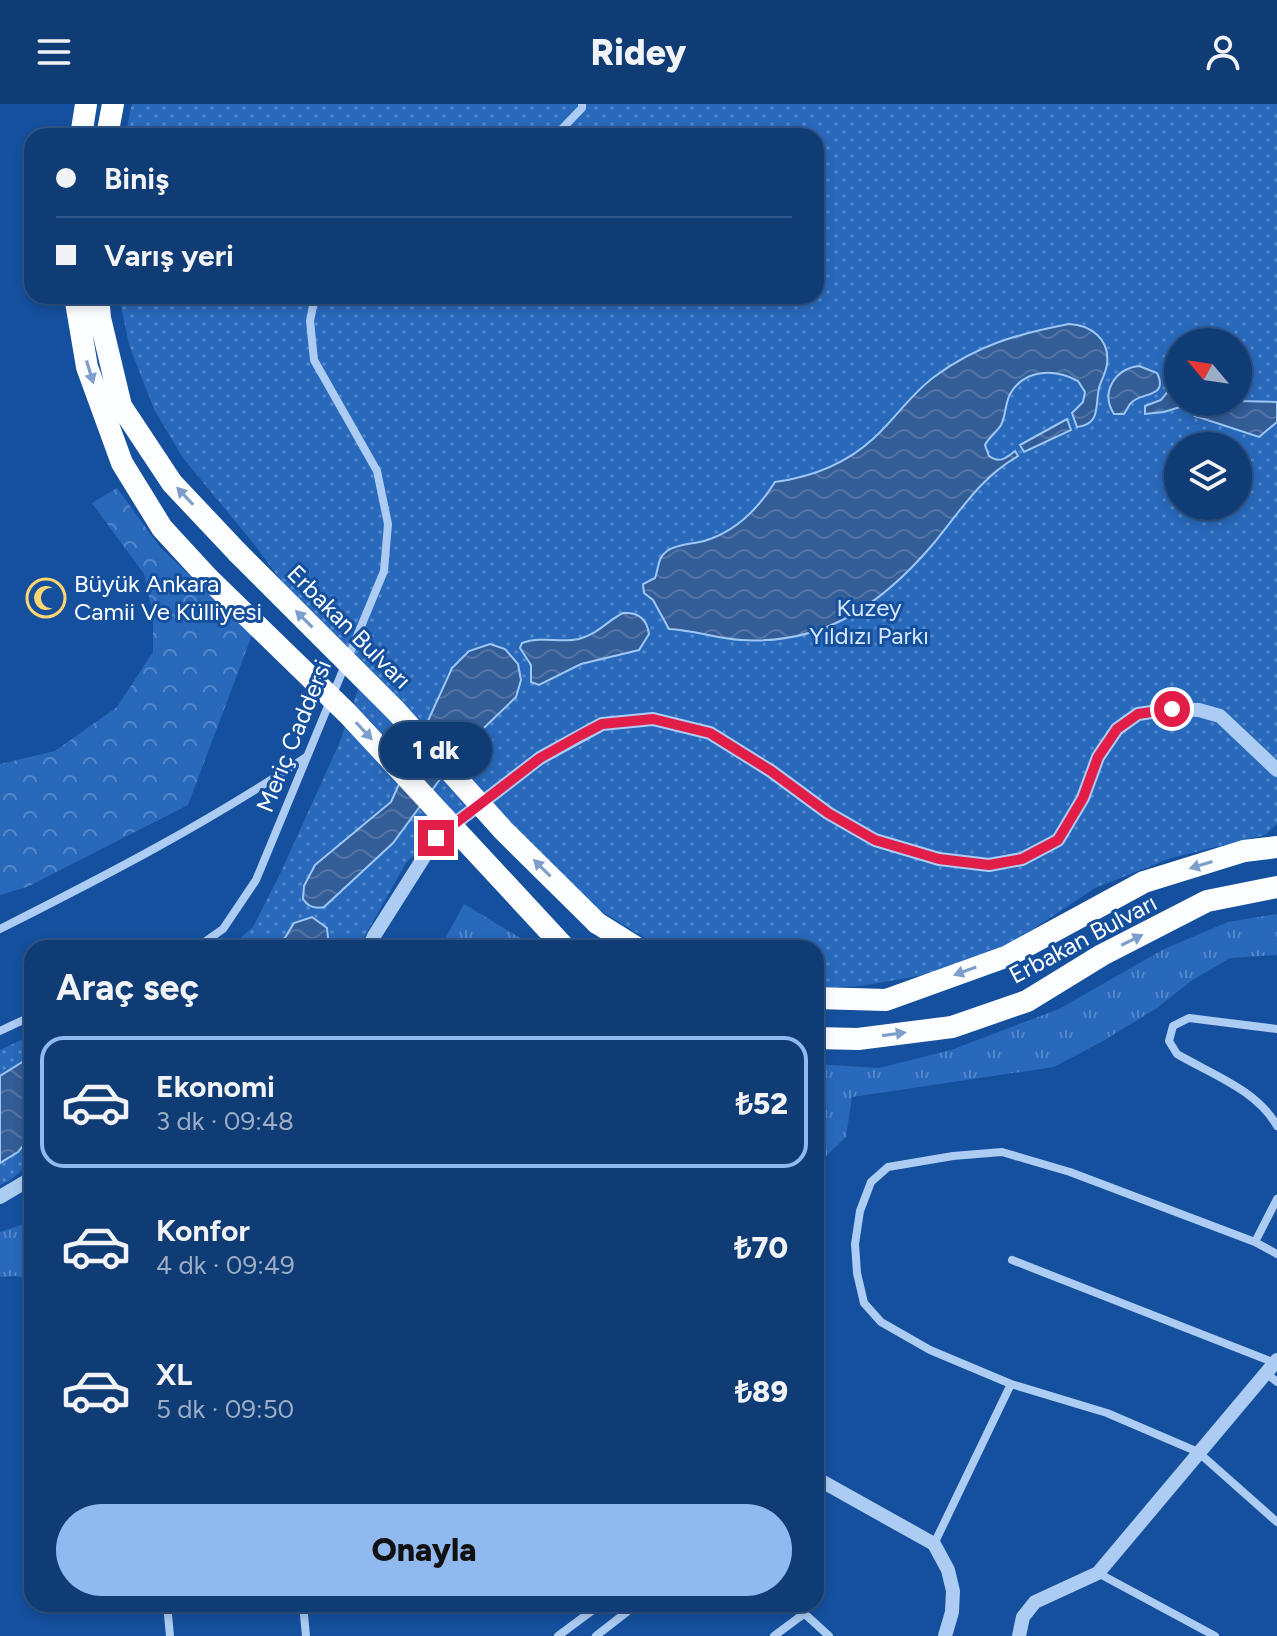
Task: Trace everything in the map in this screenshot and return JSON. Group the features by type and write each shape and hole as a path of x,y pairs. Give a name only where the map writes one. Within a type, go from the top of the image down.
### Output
{"highway":[{"path":"82,128 86,104"},
{"path":"108,128 113,104"},
{"path":"76,304 87,367 122,463 162,528 208,578 348,714 558,940"},
{"name":"Erbakan Bulvarı","path":"99,304 121,406 172,483 396,711 503,830 597,923 624,940"},
{"name":"Erbakan Bulvarı","path":"824,998 886,1000 1008,956 1144,882 1244,851 1277,847"},
{"name":"Erbakan Bulvarı","path":"824,1038 858,1039 952,1027 1027,1001 1102,955 1207,901 1277,887"}],"street":[{"path":"563,128 582,108 582,104"},
{"name":"Meriç Caddersi","path":"207,940 223,929 256,880 384,571 388,524 377,471 314,360 310,321 313,304"},
{"path":"372,940 436,838 540,758 602,724 653,719 710,733 771,771 828,813 875,840 939,859 989,865 1022,859 1058,840 1083,798 1098,757 1117,729 1138,714 1186,709 1220,716 1277,770"},
{"path":"0,929 128,865 232,806 308,755"},
{"path":"1277,1029 1183,1019 1173,1026 1169,1041 1177,1054 1254,1099 1277,1126"},
{"path":"0,1031 24,1020"},
{"path":"1277,1254 1255,1242 1070,1172 1002,1152 953,1156 888,1167 871,1182 860,1211 855,1244 864,1303 881,1322 930,1350 1011,1384 1107,1413 1198,1452 1277,1522"},
{"path":"0,1197 24,1183"},
{"path":"1255,1242 1277,1199"},
{"path":"1012,1260 1274,1370 1198,1452 1098,1573 1035,1602 1023,1617 1019,1636"},
{"path":"934,1544 1011,1384"},
{"path":"824,1482 934,1544 948,1570 953,1591 952,1612 945,1636"},
{"path":"1098,1573 1215,1636"},
{"path":"168,1612 170,1636"},
{"path":"304,1612 306,1636"},
{"path":"558,1636 590,1612"},
{"path":"596,1636 627,1612"},
{"path":"774,1636 805,1613 829,1636"}],"green space":[{"name":"Kuzey Yıldızı Parkı","path":"132,104 1277,104 1277,824 1265,835 1171,858 1095,888 1009,945 935,973 861,986 824,988 824,940 648,940 591,905 480,792 406,863 363,940 238,940 253,927 280,874 339,744 365,669 307,616 254,544 183,458 154,409 129,345 121,304 824,304 824,128 127,128"},
{"path":"117,488 160,547 252,635 188,805 27,887 0,895 0,764 55,751 117,707 153,652 153,615 144,574 92,503"},
{"path":"464,904 524,940 444,940"},
{"path":"1277,914 1277,955 1230,958 1191,981 1157,1008 1054,1067 852,1097 846,1137 824,1158 824,1065 879,1068 951,1050 1059,1009 1164,949 1228,922"},
{"path":"24,1039 24,1169 0,1185 0,1050"},
{"path":"24,1224 24,1278 0,1277 0,1232"}],"water":[{"path":"1069,324 1085,327 1097,335 1105,347 1106,367 1093,418 1077,427 1072,413 1083,402 1085,392 1078,381 1069,377 1041,373 1016,385 1008,398 1001,425 985,445 989,456 996,460 1006,458 1015,451 1018,456 982,484 914,565 872,602 825,628 771,640 741,640 669,629 653,600 644,593 643,584 655,578 660,560 667,551 726,532 753,510 775,482 815,473 852,455 882,431 925,384 950,366 982,349 1015,337"},
{"path":"1139,366 1157,373 1160,387 1132,402 1124,414 1114,414 1109,398 1112,383 1123,372"},
{"path":"1164,396 1164,412 1145,414 1145,406"},
{"path":"1252,401 1277,402 1277,422 1259,437 1252,432 1195,416 1252,416"},
{"path":"1067,419 1071,430 1024,452 1020,445"},
{"path":"623,613 637,615 646,624 649,634 639,650 581,664 539,685 531,682 531,665 520,648 522,643 579,639"},
{"path":"490,644 505,649 518,664 521,680 516,697 463,748 393,843 324,907 309,906 303,899 304,886 315,865 391,802 452,668 469,651"},
{"path":"312,917 327,928 328,940 284,940 294,923"},
{"path":"24,1061 24,1145 0,1163 0,1076"}],"place":[{"name":"Büyük Ankara Camii Ve Külliyesi","path":"46,598"}],"route":[{"path":"436,838 540,758 581,735 602,724 653,719 710,733 771,771 828,813 875,840 939,859 989,865 1022,859 1058,840 1083,798 1098,757 1117,729 1138,714 1172,709"}]}
